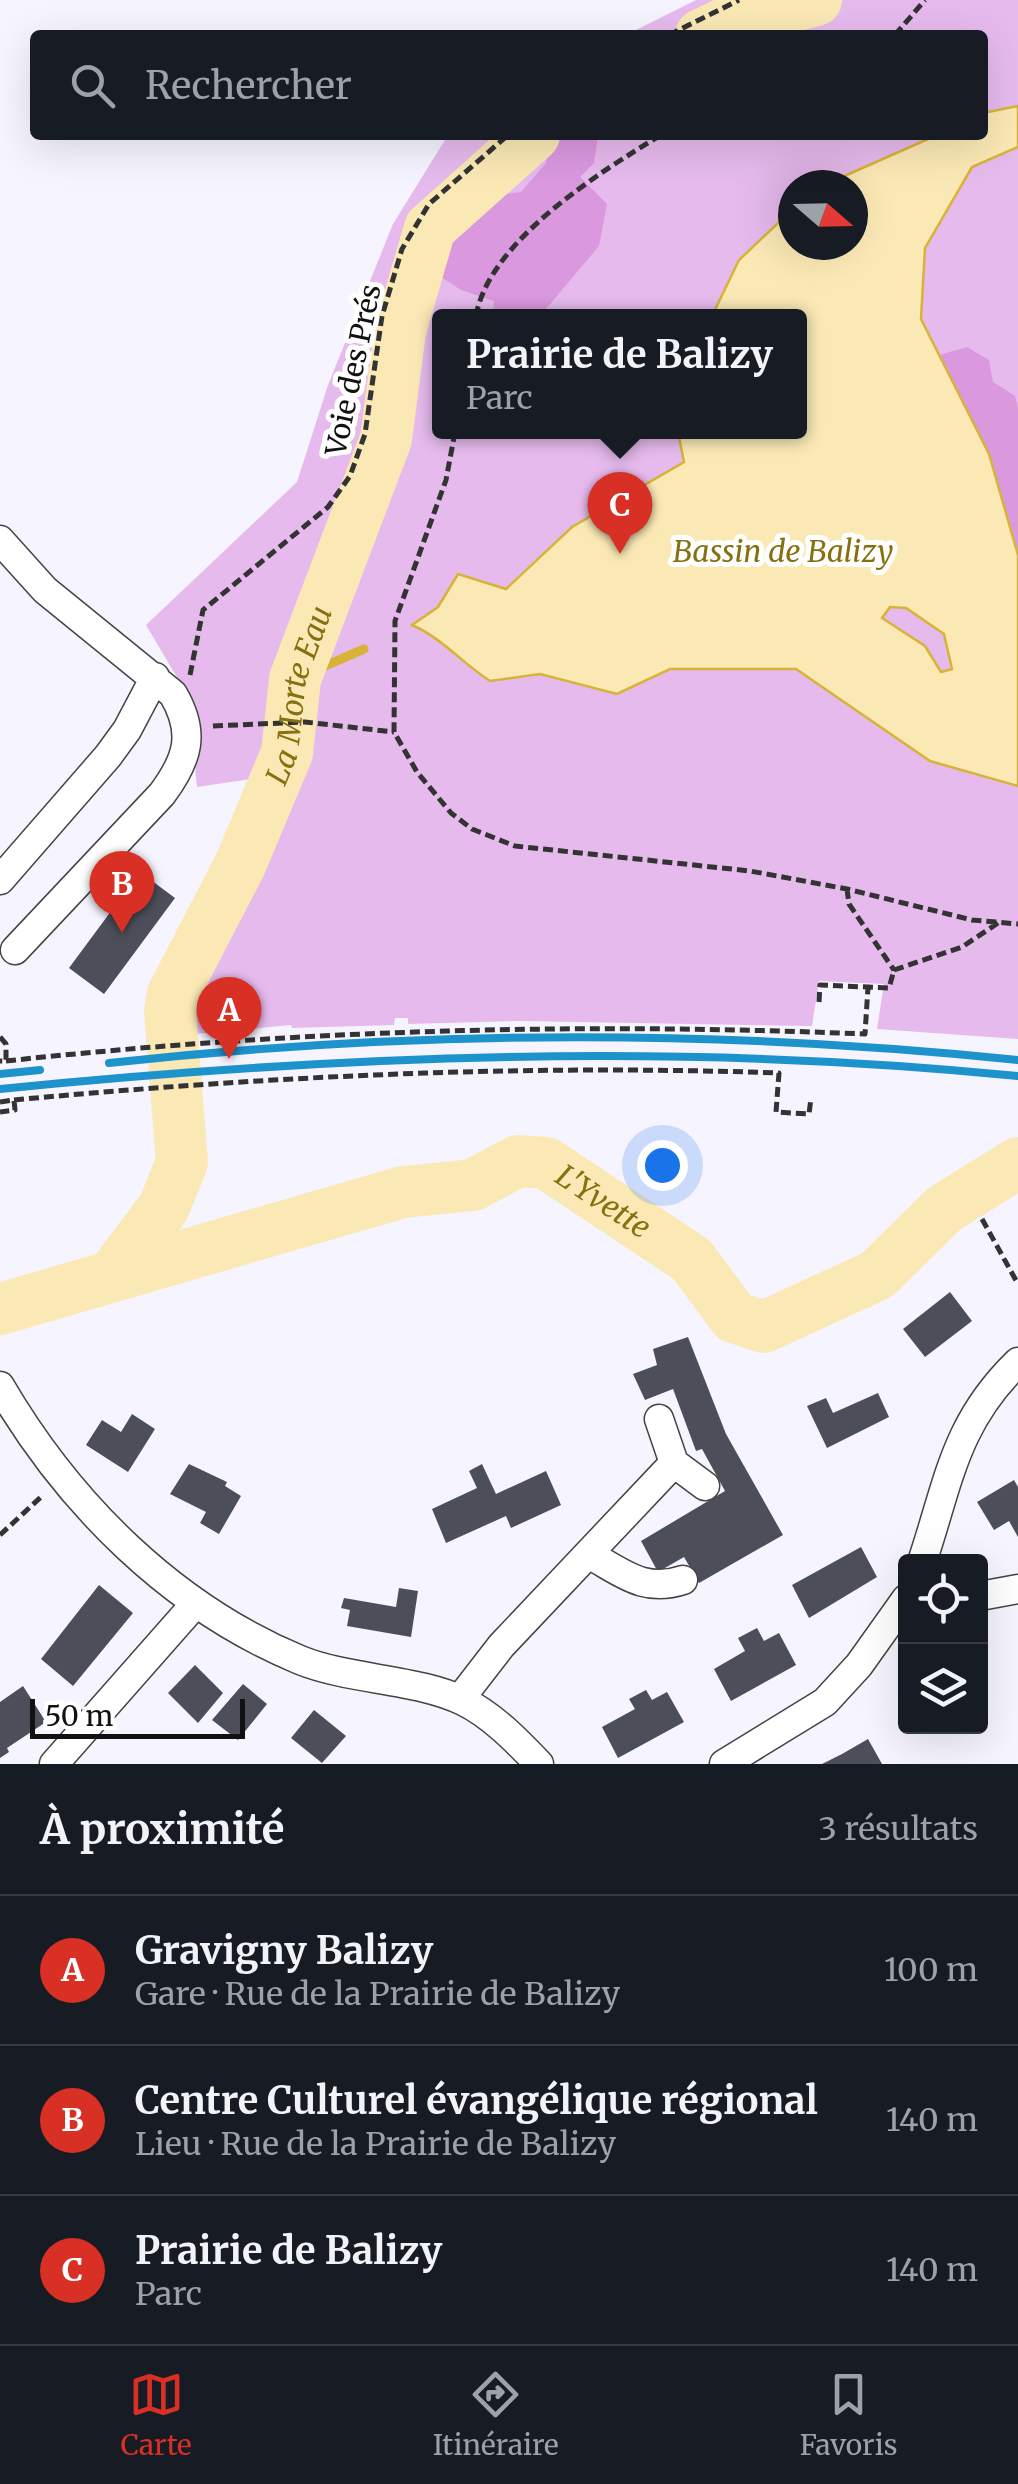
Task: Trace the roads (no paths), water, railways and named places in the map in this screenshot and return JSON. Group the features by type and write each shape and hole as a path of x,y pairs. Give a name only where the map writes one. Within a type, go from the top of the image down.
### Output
{"street":[{"path":"0,540 45,590 154,677 186,719 186,755 162,794 15,950"},
{"path":"0,880 108,756 154,677"},
{"path":"924,1554 945,1476 965,1427 989,1390 1018,1362"},
{"path":"0,1386 62,1476 107,1527 195,1604 302,1661 460,1700 487,1716 539,1764"},
{"path":"659,1420 674,1463 706,1486"},
{"path":"460,1700 554,1589 674,1463"},
{"path":"590,1554 641,1583 660,1588 683,1580"},
{"path":"988,1595 1018,1589"},
{"path":"54,1764 195,1604"},
{"path":"724,1764 825,1702 860,1665 898,1610"}],"water":[{"name":"Bassin de Balizy","path":"1018,106 1018,147 972,167 925,248 921,319 989,454 1018,555 1018,786 930,761 796,669 670,669 617,694 540,674 490,681 412,625 438,607 458,574 506,589 572,527 684,462 679,439 807,439 807,309 715,309 739,260 778,223 778,260 868,260 868,170 858,170 926,140 988,140 988,112","holes":["890,607 906,608 944,634 952,669 941,672 925,646 882,618"]}],"waterway":[{"name":"La Morte Eau","path":"711,30 816,0"},
{"name":"La Morte Eau","path":"112,1276 164,1207 182,1162 170,1011 173,994 240,865 287,753 295,679 386,439 400,331 430,228 528,140"},
{"path":"295,679 364,649"},
{"name":"L'Yvette","path":"0,1309 403,1192 473,1185 518,1161 546,1163 692,1260 734,1317 764,1327 877,1275 944,1209 1018,1163"}],"railway":[{"path":"109,1063 335,1044 564,1038 792,1043 1018,1060"},
{"path":"0,1089 254,1068 509,1057 763,1059 1018,1076"},
{"path":"0,1074 40,1070"}],"place":[{"name":"Prairie de Balizy","path":"620,554"},
{"name":"Centre Culturel évangélique régional","path":"122,933"},
{"name":"Gravigny Balizy","path":"229,1059"}]}
